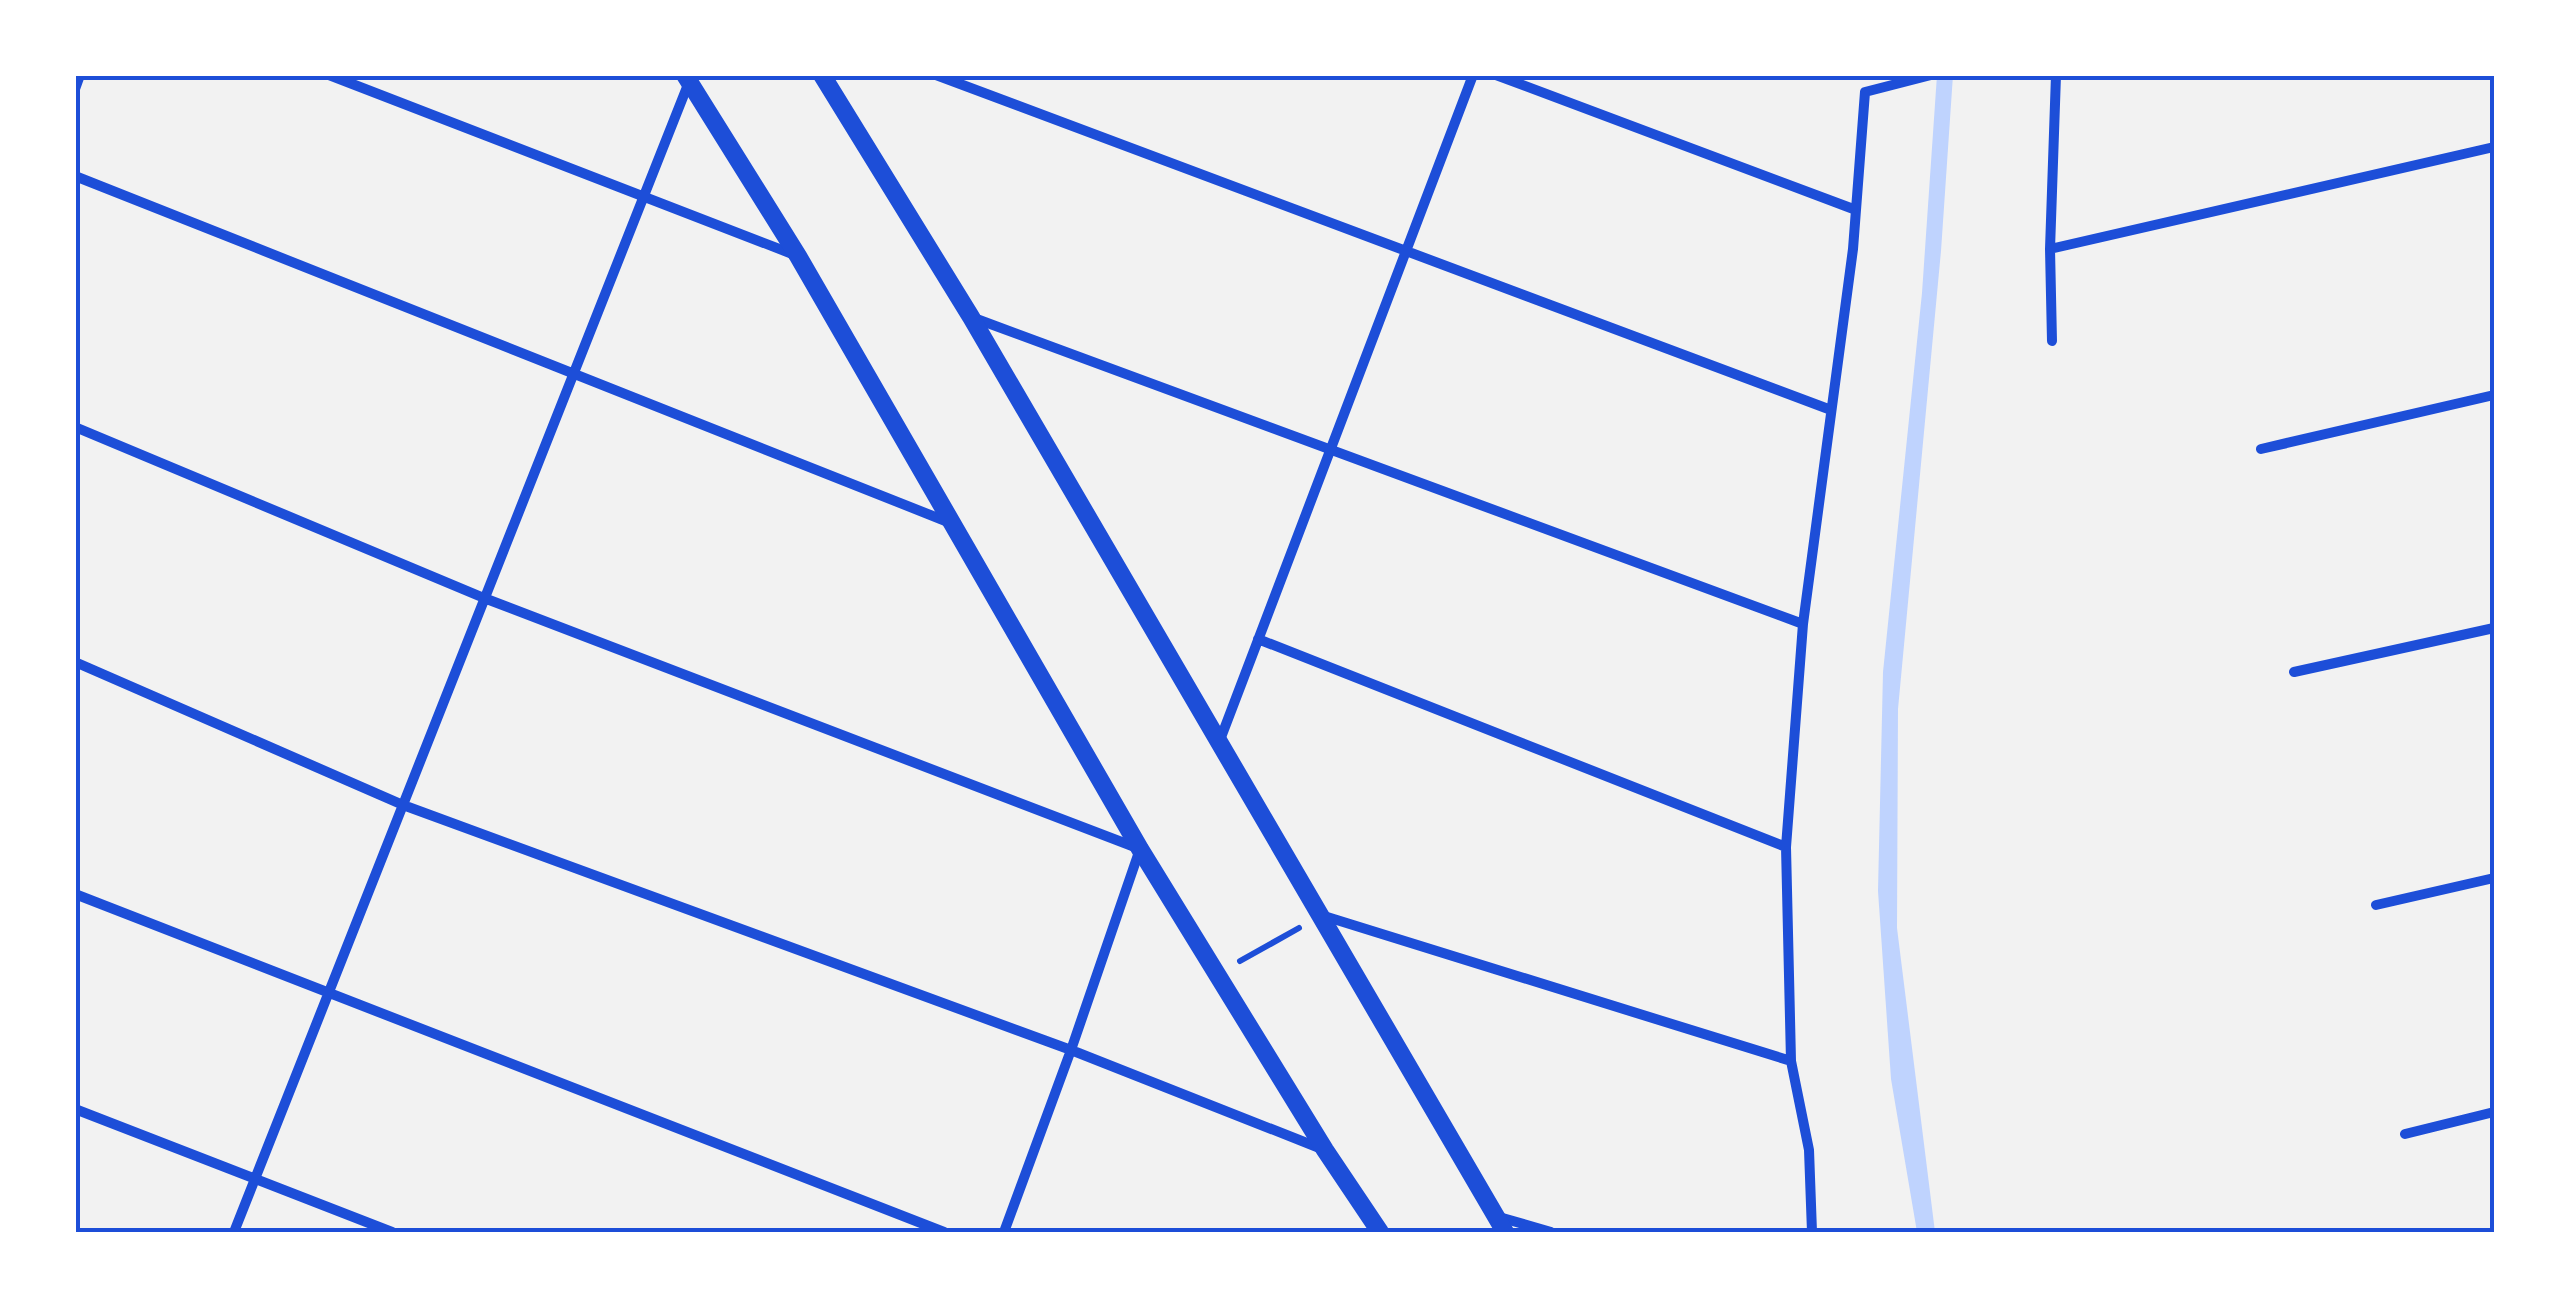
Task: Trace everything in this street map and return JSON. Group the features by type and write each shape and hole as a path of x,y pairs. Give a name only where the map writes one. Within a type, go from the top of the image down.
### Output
{"street":[{"path":"75,88 80,75"},
{"path":"329,75 798,256"},
{"path":"822,75 971,317 1500,1224 1551,1232"},
{"path":"936,75 1832,410"},
{"path":"1220,740 1473,75"},
{"path":"1496,75 1856,210"},
{"path":"1812,1232 1809,1150 1791,1060 1786,847 1803,624 1856,210 1866,92 1930,75"},
{"path":"2052,341 2050,250 2056,75"},
{"path":"234,1232 644,196 686,78"},
{"path":"686,78 798,256 1140,849 1325,1150 1380,1232"},
{"path":"2050,250 2494,147"},
{"path":"75,176 954,524"},
{"path":"971,317 1803,624"},
{"path":"2262,448 2494,395"},
{"path":"75,426 484,598 1140,849"},
{"path":"2294,672 2494,628"},
{"path":"1258,639 1786,847"},
{"path":"75,662 402,805 1072,1050 1325,1150"},
{"path":"1004,1232 1072,1050 1140,849"},
{"path":"2376,905 2494,878"},
{"path":"75,894 944,1232"},
{"path":"1322,916 1791,1060"},
{"path":"75,1110 392,1232"},
{"path":"2405,1134 2494,1112"}],"path":[{"path":"1216,974 1322,916"}],"water":[{"path":"1937,75 1953,75 1941,251 1898,709 1897,928 1935,1232 1917,1232 1891,1079 1878,891 1883,672 1922,293"}]}
